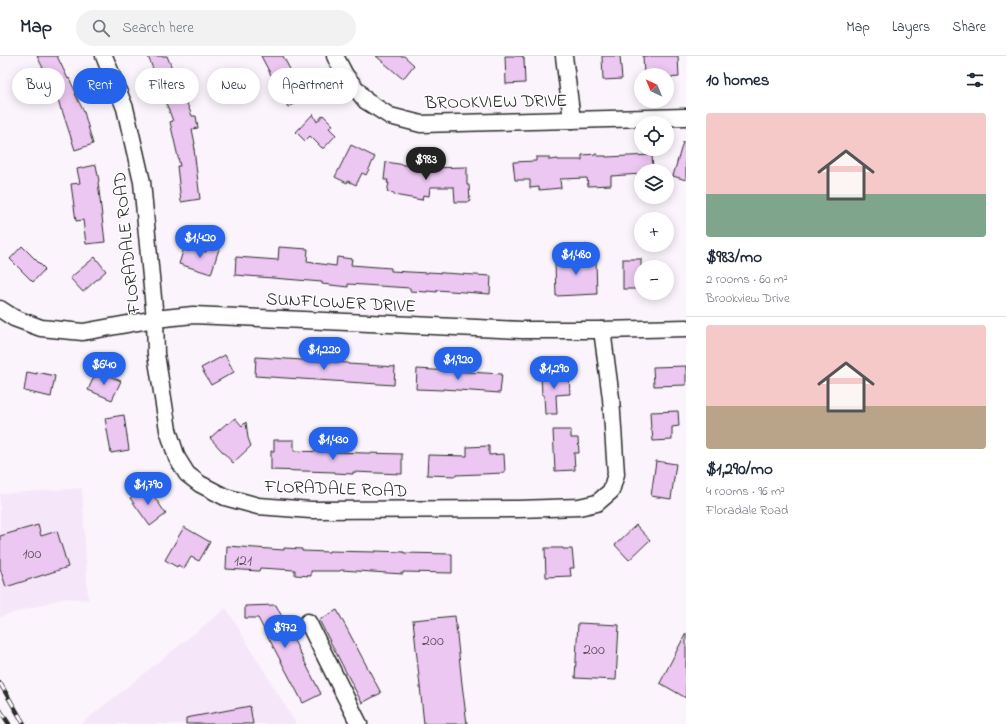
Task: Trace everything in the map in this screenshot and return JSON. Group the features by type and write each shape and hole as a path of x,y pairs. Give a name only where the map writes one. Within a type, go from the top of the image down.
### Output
{"street":[{"name":"FLORADALE ROAD","path":"104,56 125,108 142,182 155,319 156,354 168,430 177,458 187,474 200,484 225,497 258,506 311,510 518,510 579,507 597,503 611,491 616,474 611,398 602,330"},
{"name":"BROOKVIEW DRIVE","path":"336,56 345,75 366,101 390,116 421,124 686,117"},
{"path":"564,56 572,120"},
{"name":"SUNFLOWER DRIVE","path":"0,309 14,318 41,328 83,332 155,319 193,315 522,330 686,328"},
{"path":"308,622 359,724"}],"shaded area":[{"path":"82,488 88,600 64,598 0,617 0,494"},
{"path":"226,608 296,724 81,724"}],"building":[{"path":"37,56 57,56 63,68 43,68"},
{"path":"148,56 167,56 172,68 153,68"},
{"path":"261,56 283,56 289,68 268,68 268,69"},
{"path":"376,56 404,56 414,65 403,79"},
{"path":"505,56 523,56 525,83 506,84"},
{"path":"602,56 620,56 622,79 603,80"},
{"path":"643,56 678,56 679,77 674,77 674,68 644,68"},
{"path":"65,73 73,87 73,104 80,104 84,112 93,144 75,150 59,104 65,104"},
{"path":"166,104 187,104 192,116 196,116 198,128 192,129 195,144 194,149 200,199 181,202 177,166 180,166 170,122 173,121"},
{"path":"286,104 294,104 288,107"},
{"path":"313,114 317,122 323,115 333,125 329,128 336,135 324,148 322,148 310,136 305,141 296,132"},
{"path":"683,142 686,142 686,180 674,176"},
{"path":"351,145 375,157 366,175 362,173 356,185 348,181 347,183 335,177"},
{"path":"597,154 597,156 606,157 652,156 653,164 634,164 634,174 611,176 611,185 588,186 587,178 560,179 561,188 539,190 539,187 530,188 530,180 515,180 513,162 536,161 536,157 549,157 549,160 582,160 582,155"},
{"path":"386,162 424,168 467,167 467,185 469,185 470,202 455,202 454,187 430,187 429,196 423,195 422,200 394,195 394,193 387,192 389,183 387,183 388,180 384,180"},
{"path":"96,165 105,242 86,244 83,220 76,221 71,184 80,183 77,169"},
{"path":"586,244 586,261 596,261 597,294 556,296 555,263 565,263 565,256 576,256"},
{"path":"185,245 206,252 208,245 219,249 211,274 179,264"},
{"path":"22,246 45,269 33,282 10,259"},
{"path":"279,247 308,249 307,261 314,263 336,266 337,257 352,259 351,265 391,268 391,271 491,276 490,294 437,290 437,292 410,291 410,288 348,284 348,287 322,284 322,282 235,275 236,257 278,260"},
{"path":"95,257 106,271 83,292 70,278"},
{"path":"623,259 641,259 634,260 634,289 623,289"},
{"path":"225,355 234,372 211,385 201,368"},
{"path":"256,357 395,367 394,385 255,376"},
{"path":"686,366 686,385 654,386 653,367"},
{"path":"417,369 502,374 500,393 443,389 416,389"},
{"path":"27,372 37,374 37,372 55,376 51,397 24,391"},
{"path":"96,372 121,381 112,400 88,390"},
{"path":"569,374 570,394 556,395 557,414 545,414 541,375"},
{"path":"678,411 679,426 672,427 672,440 653,441 650,412"},
{"path":"124,415 129,450 111,453 105,418"},
{"path":"235,418 242,426 246,422 248,438 251,446 233,463 210,438"},
{"path":"553,430 571,430 571,438 578,438 579,453 574,453 575,470 555,471"},
{"path":"274,440 294,440 294,451 402,454 402,474 353,472 353,474 271,470 271,451 274,451"},
{"path":"489,446 489,455 504,454 505,473 456,476 427,475 428,455 467,456 467,447"},
{"path":"656,461 676,464 671,499 651,496"},
{"path":"147,486 166,514 150,526 130,498"},
{"path":"38,525 41,536 57,531 68,567 6,587 0,568 0,536"},
{"path":"636,525 650,540 629,560 615,545"},
{"path":"184,527 210,542 199,561 191,557 184,569 165,560"},
{"path":"227,546 284,550 284,548 302,549 302,551 329,552 375,551 452,554 452,573 403,572 403,574 341,570 311,571 311,576 295,575 295,570 260,568 259,571 226,569"},
{"path":"545,548 572,549 574,568 570,568 571,576 546,577"},
{"path":"276,605 321,694 303,703 258,618 245,618 245,606"},
{"path":"337,610 381,693 362,703 319,620"},
{"path":"455,616 467,724 424,724 413,620"},
{"path":"578,623 619,625 616,680 575,678"},
{"path":"686,633 686,698 660,683"},
{"path":"250,706 253,724 186,724 186,718"}],"railway":[{"path":"0,683 24,724"},
{"path":"0,710 9,724"}]}
